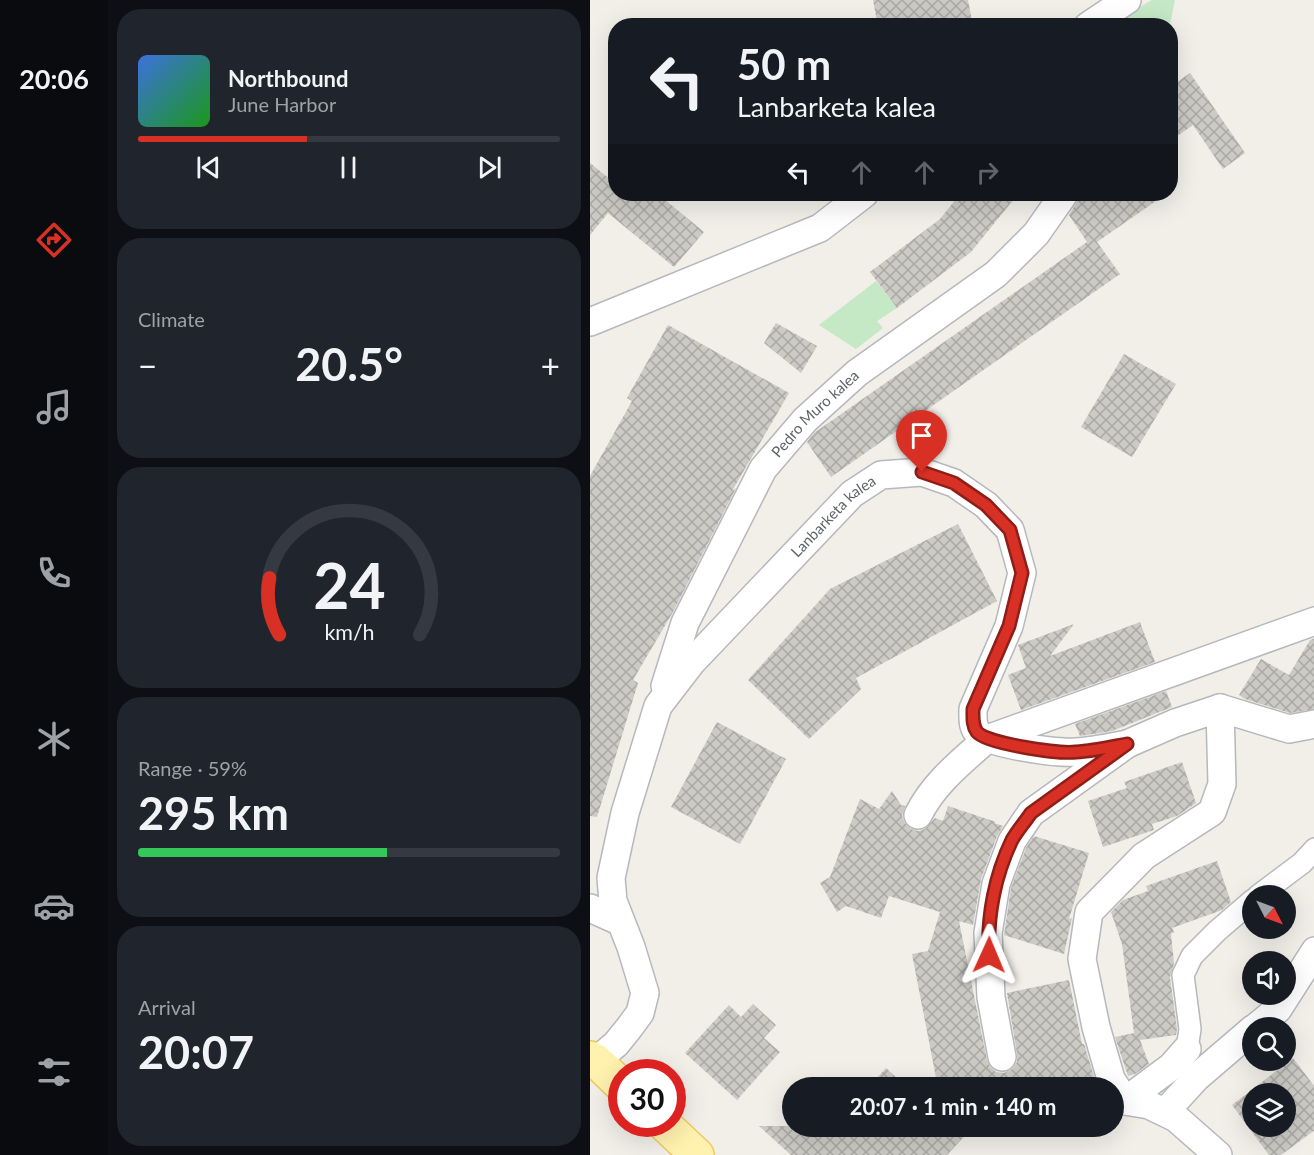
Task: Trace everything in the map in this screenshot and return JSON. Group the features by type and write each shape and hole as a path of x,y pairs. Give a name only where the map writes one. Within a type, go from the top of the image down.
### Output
{"main road":[{"path":"593,1060 608,1073"},
{"path":"678,1137 697,1155"}],"street":[{"path":"1100,18 1127,0"},
{"path":"590,322 820,228 855,201"},
{"name":"Pedro Muro kalea","path":"658,706 685,622 763,469 805,420 857,373 996,274 1036,234 1059,201"},
{"name":"Lanbarketa kalea","path":"593,1060 616,1044 629,1028 640,1013 645,993 631,947 613,901 600,885 658,706 691,663 852,494 881,475 922,472 954,483 986,505 1010,530 1022,573 1009,626 973,709 973,722 978,733 987,740"},
{"path":"918,815 926,798 950,772 987,740 1314,621"},
{"path":"1218,1155 1176,1118 1150,1105 1126,1101 1111,1079 1096,1027 1082,959 1089,912 1144,856 1212,812 1222,784 1220,708"},
{"path":"1002,1057 991,997 988,933 996,884 1012,841 1031,813 1127,744 1175,723 1220,708 1289,729 1314,724"},
{"path":"987,740 1074,753 1127,744"},
{"path":"1273,885 1302,863 1314,849"},
{"path":"590,908 619,921"},
{"path":"1126,1101 1172,1066 1187,1049 1190,1029 1183,975 1192,956 1242,909"},
{"path":"1268,1017 1278,1009 1314,951"},
{"path":"1165,1112 1197,1077 1242,1038"}],"green space":[{"path":"1152,0 1175,0 1171,18 1121,18"},
{"path":"876,281 897,308 877,321 883,328 856,349 819,325"}],"building":[{"path":"873,0 968,0 971,18 876,18"},
{"path":"1190,73 1245,153 1223,169 1193,125 1178,135 1178,81"},
{"path":"590,163 608,178 608,201 666,201 704,232 674,267 608,213 590,235"},
{"path":"954,201 1012,201 971,252 897,308 870,272 940,219"},
{"path":"1077,201 1156,201 1097,242 1120,274 831,477 807,442 814,433 1087,242 1069,215"},
{"path":"776,323 817,346 801,373 764,343"},
{"path":"668,325 789,393 732,491 736,488 673,612 633,680 638,683 597,817 590,816 590,476 632,401 627,398"},
{"path":"1124,354 1176,384 1132,457 1081,427"},
{"path":"958,524 997,601 856,678 861,689 809,739 748,680 830,589"},
{"path":"1140,622 1155,662 1021,710 1008,675 1026,668 1018,645 1074,624 1050,656"},
{"path":"1315,638 1315,709 1290,713 1239,695 1261,659 1289,675 1310,640"},
{"path":"1166,691 1172,707 1112,731 1080,736 1075,724"},
{"path":"717,722 786,759 740,844 671,807"},
{"path":"1182,762 1196,803 1177,816 1152,824 1154,830 1103,847 1088,801 1127,788 1124,782"},
{"path":"892,791 901,805 905,806 902,816 911,829 918,831 925,829 935,818 943,821 948,806 1003,826 981,879 973,925 959,921 987,1060 996,1072 1004,1073 1012,1069 1017,1062 1007,993 1069,980 1082,1044 1084,1044 1094,1077 936,1077 912,954 928,951 940,912 889,896 881,918 846,906 837,912 820,883 830,877 860,799 879,809"},
{"path":"1034,836 1089,853 1069,919 1072,918 1064,954 1004,935 1011,888 1026,848"},
{"path":"1217,861 1231,902 1222,910 1172,928 1174,963 1170,977 1176,1035 1140,1040 1149,1064 1128,1076 1115,1037 1134,1033 1122,944 1111,912 1123,900 1148,891 1146,886"},
{"path":"753,1004 776,1025 764,1038 780,1052 737,1100 685,1053 729,1005 741,1017"},
{"path":"1296,1062 1315,1087 1315,1130 1281,1155 1269,1155 1256,1137 1296,1137 1296,1083 1261,1083 1276,1071 1296,1071"},
{"path":"886,1068 896,1077 878,1077"},
{"path":"1242,1097 1242,1119 1232,1105"},
{"path":"759,1126 782,1126 782,1137 964,1137 947,1155 791,1155"}],"route":[{"path":"922,472 954,483 986,505 1010,530 1022,573 1009,626 973,709 973,722 978,733 987,740 1074,753 1127,744 1031,813 1021,827 1012,841 996,884 988,933 989,955"}]}
